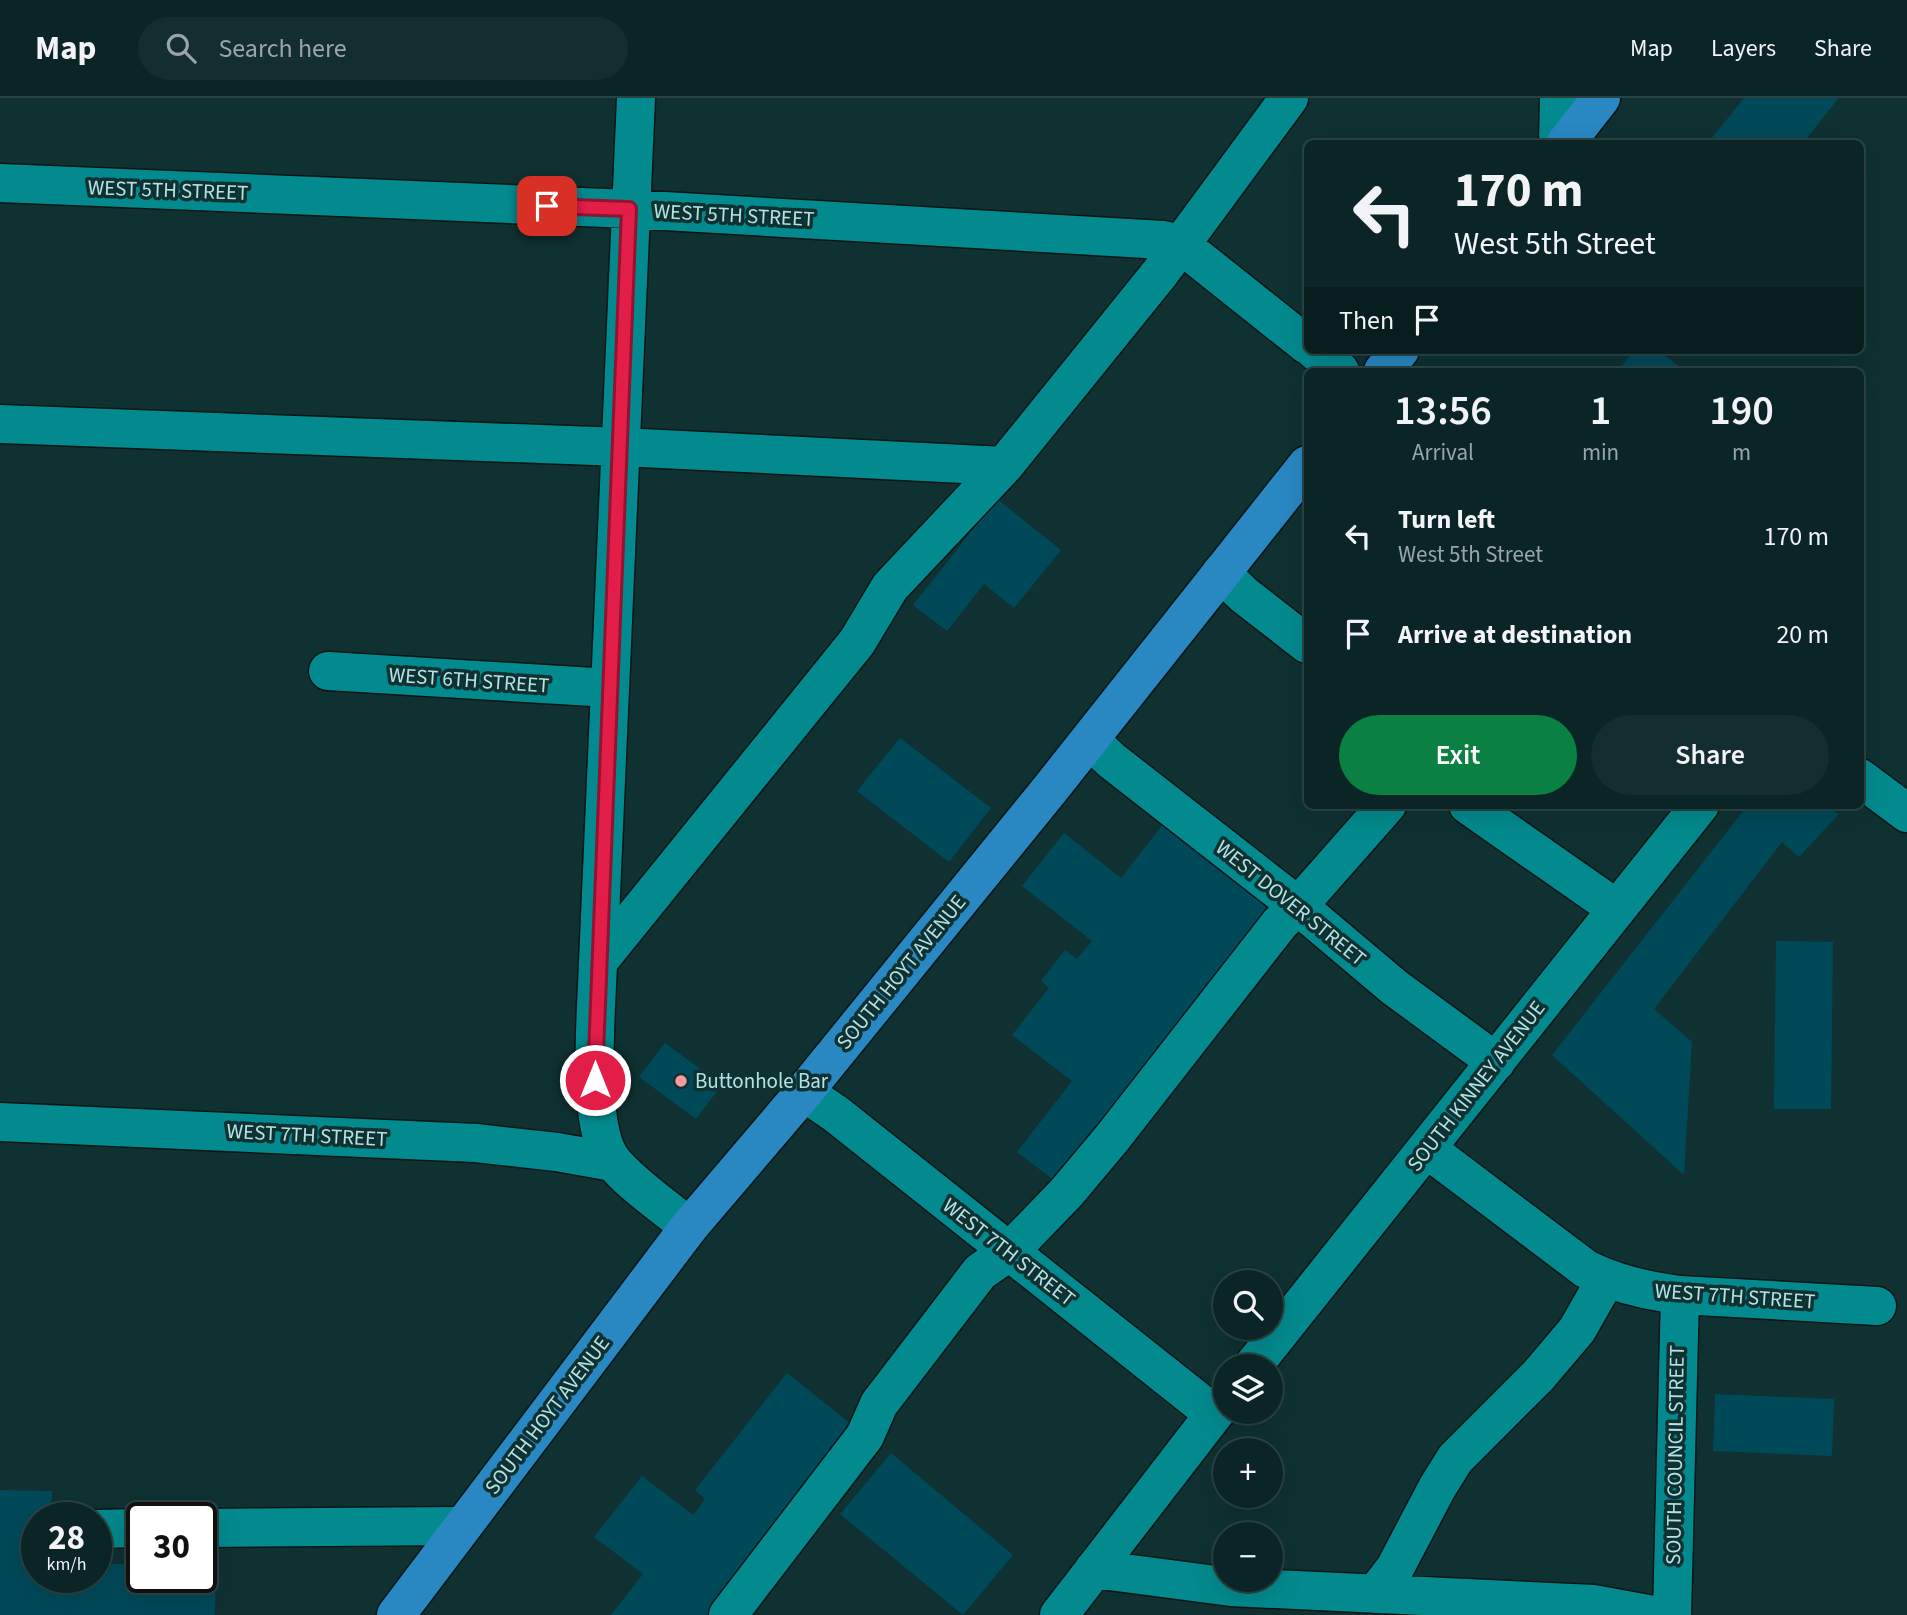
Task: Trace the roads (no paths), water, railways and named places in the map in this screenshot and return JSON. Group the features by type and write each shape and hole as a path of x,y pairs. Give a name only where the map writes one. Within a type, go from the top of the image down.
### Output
{"main road":[{"path":"1569,140 1601,98"},
{"path":"1385,368 1396,354"},
{"name":"SOUTH HOYT AVENUE","path":"396,1615 689,1227 804,1092 1090,740 1304,469"}],"street":[{"path":"636,98 629,209 598,962 596,1106 599,1127 613,1162 689,1227"},
{"path":"598,962 857,642 890,587 1004,466 1160,273 1289,98"},
{"path":"1558,140 1559,98"},
{"name":"WEST 5TH STREET","path":"0,183 629,209 1150,239 1181,244"},
{"path":"1181,244 1304,343"},
{"path":"1319,354 1336,368"},
{"path":"0,424 621,447 1004,466"},
{"path":"1221,573 1244,595 1304,642"},
{"name":"WEST 6TH STREET","path":"328,671 610,688"},
{"name":"WEST DOVER STREET","path":"1090,740 1111,760 1298,906 1394,987 1496,1062"},
{"path":"1864,781 1907,813"},
{"path":"728,1615 865,1437 879,1404 972,1283 981,1272 1009,1252 1067,1192 1280,923 1383,809"},
{"path":"1474,809 1617,909"},
{"name":"SOUTH KINNEY AVENUE","path":"1262,1354 1697,809"},
{"name":"WEST 7TH STREET","path":"804,1092 836,1114 1009,1252 1213,1402"},
{"name":"WEST 7TH STREET","path":"0,1122 476,1143 557,1152 613,1162"},
{"name":"WEST 7TH STREET","path":"1427,1149 1586,1269 1606,1279 1651,1292 1679,1295 1877,1306"},
{"path":"1375,1594 1395,1569 1455,1459 1538,1376 1577,1330 1606,1279"},
{"name":"SOUTH COUNCIL STREET","path":"1672,1615 1679,1295"},
{"path":"1059,1615 1213,1416"},
{"path":"217,1528 462,1526"},
{"path":"1094,1569 1231,1587 1593,1604 1653,1615"}],"place":[{"name":"Buttonhole Bar","path":"681,1081"}]}
